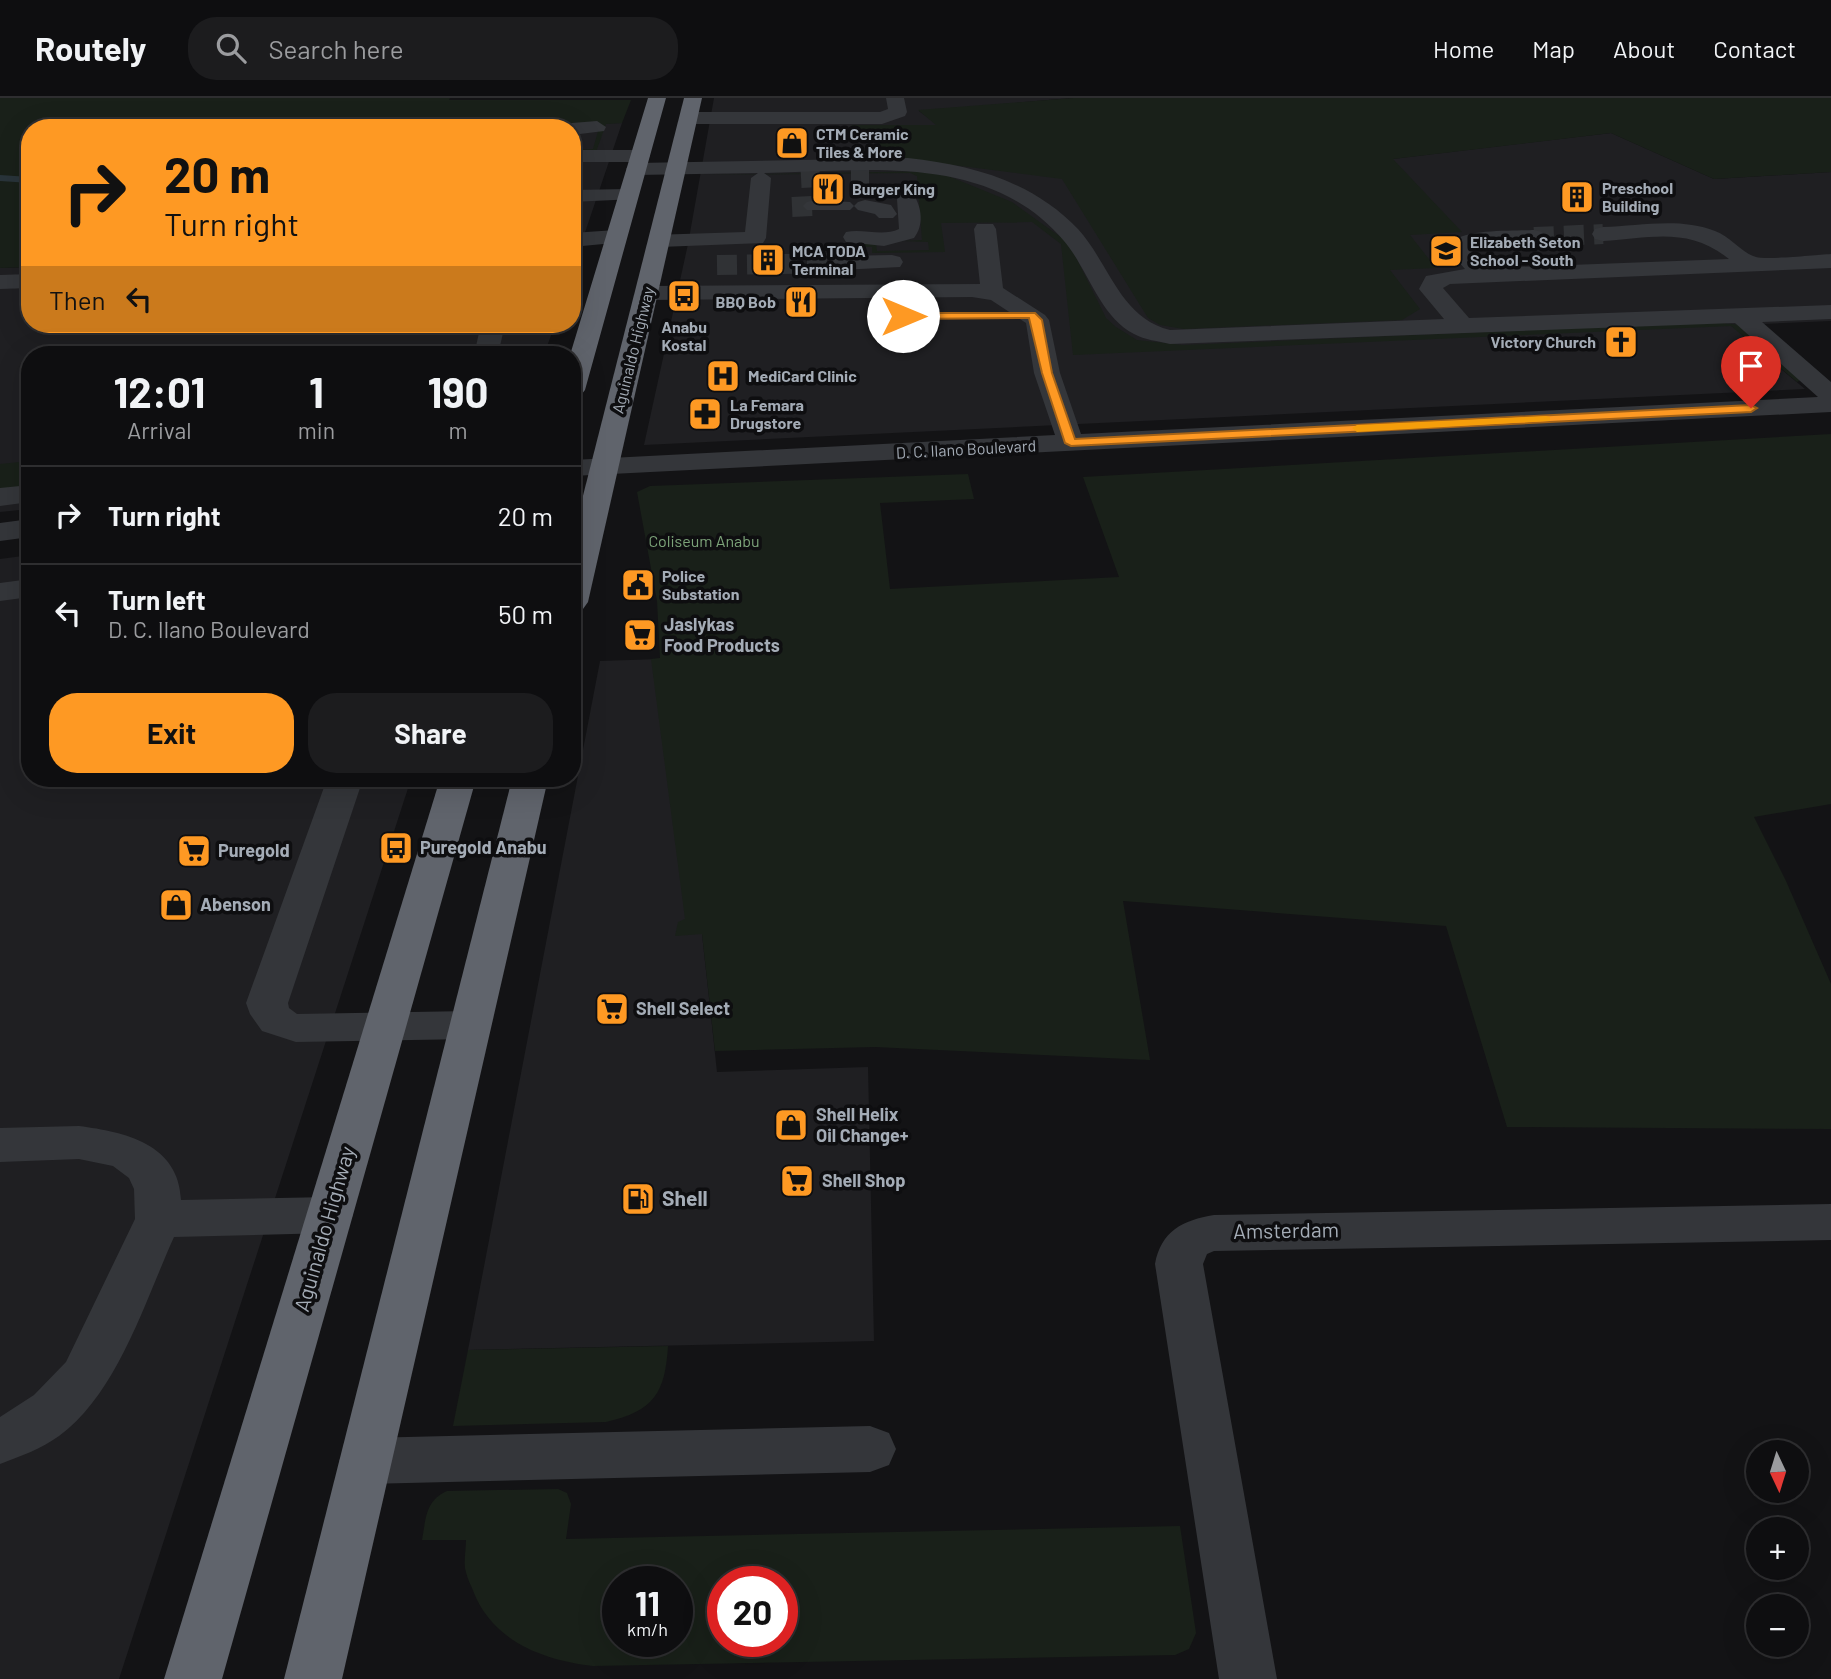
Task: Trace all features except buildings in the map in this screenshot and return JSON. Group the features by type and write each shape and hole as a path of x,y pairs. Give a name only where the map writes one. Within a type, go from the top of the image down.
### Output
{"highway":[{"path":"581,348 657,98"},
{"name":"Aguinaldo Highway","path":"581,564 691,108"},
{"name":"Aguinaldo Highway","path":"192,1679 456,787"},
{"path":"313,1679 528,787"}],"street":[{"path":"691,108 881,118 898,112 895,98"},
{"path":"581,128 597,127"},
{"path":"581,157 638,162 675,174 761,178 899,178 906,183 910,228 907,233 888,239 854,237 880,233 887,228 884,209 865,206"},
{"path":"675,174 718,167 908,164 950,169 1002,183 1024,194 1071,235 1136,325 1170,337 1831,312"},
{"path":"660,240 755,238 761,178"},
{"path":"581,198 626,205"},
{"path":"581,214 626,205"},
{"path":"814,206 843,206"},
{"path":"758,207 780,207"},
{"path":"985,229 992,304"},
{"path":"1602,234 1677,231 1703,234 1719,241 1751,265"},
{"path":"581,239 616,237"},
{"path":"1483,275 1461,251 1464,244 1476,240 1534,237"},
{"path":"840,263 892,261 893,290"},
{"path":"1463,327 1431,289 1434,281 1449,277 1483,275 1831,261"},
{"path":"0,282 21,281"},
{"path":"647,293 972,290 992,304 1032,315 1037,320 1047,373 1071,443"},
{"path":"1804,313 1831,335"},
{"path":"1741,316 1831,395"},
{"name":"D. C. Ilano Boulevard","path":"581,468 1831,404"},
{"path":"0,496 21,494"},
{"path":"0,532 21,529"},
{"path":"0,592 21,589"},
{"path":"342,787 267,1003 268,1012 273,1019 296,1028 470,1026"},
{"path":"0,1145 92,1142 114,1147 148,1167 160,1199 158,1219 81,1383 44,1418 0,1441"},
{"path":"158,1219 330,1215"},
{"name":"Amsterdam","path":"1248,1679 1180,1264 1180,1253 1186,1243 1198,1235 1214,1233 1831,1222"},
{"path":"366,1461 870,1448"}],"shaded area":[{"path":"714,98 1073,98 919,111 938,125 852,125 898,158 1392,159 1611,133 1714,179 1831,172 1831,321 1740,325 1769,359 1805,389 644,445 688,244"},
{"path":"622,123 581,244 581,124"},
{"path":"21,267 21,333 552,333 547,346 21,346 21,510 0,512 0,268"},
{"path":"21,556 21,787 408,787 119,1679 0,1679 0,559"},
{"path":"660,659 702,934 717,1072 868,1067 874,1341 468,1350 576,787 581,787 581,760 600,661"}],"green space":[{"path":"0,98 631,100 622,123 606,124 596,152 581,150 593,149 600,124 581,124 581,119 21,119 21,267 0,268"},
{"path":"1073,98 1831,98 1831,172 1714,179 1611,133 1393,159 1462,232 1410,235 1436,268 1390,270 1420,309 1402,320 1184,329 1160,325 1148,318 1062,179 898,158 851,125 936,125 918,110"},
{"path":"936,171 1012,202 1069,243 1106,318 1137,340 1183,345 1715,322 1740,325 1804,378 1797,382 1731,326 1073,355 1061,244 1032,222 941,223 945,252 872,253 872,247 864,247 865,253 740,255 861,252 863,242 876,244 877,251 929,250 928,242 902,241 922,240 917,176 910,173 701,175"},
{"name":"Coliseum Anabu","path":"1831,434 1831,804 1754,817 1786,881 1831,984 1831,1129 1507,1127 1446,926 1123,901 1150,1060 875,1047 715,1051 702,934 675,936 678,922 685,919 651,659 660,658 657,601 637,492 650,486 968,474 974,499 880,503 890,589 1119,577 1083,477"},
{"path":"21,462 21,496 0,498 0,464"},
{"path":"668,1346 664,1376 654,1398 646,1406 622,1418 606,1422 453,1426 468,1350"},
{"path":"558,1489 567,1493 571,1504 566,1539 1180,1526 1196,1633 1189,1649 1175,1655 593,1666 574,1663 537,1653 520,1645 492,1622 481,1606 467,1575 466,1540 422,1540 430,1505 447,1491"}],"waterway":[{"path":"0,178 21,179"}],"tunnel":[{"path":"801,178 820,177"},
{"path":"851,177 869,177"},
{"path":"792,207 814,206"},
{"path":"1534,237 1603,234"},
{"path":"717,265 840,263"}],"slow traffic":[{"path":"1357,428 1546,419"}],"place":[{"name":"CTM Ceramic Tiles & More","path":"792,143"},
{"name":"Burger King","path":"828,189"},
{"name":"Preschool Building","path":"1577,197"},
{"name":"Elizabeth Seton School - South","path":"1446,251"},
{"name":"MCA TODA Terminal","path":"768,260"},
{"name":"Anabu Kostal","path":"684,296"},
{"name":"BBQ Bob","path":"801,302"},
{"name":"Victory Church","path":"1621,342"},
{"name":"MediCard Clinic","path":"723,376"},
{"name":"La Femara Drugstore","path":"705,414"},
{"name":"Police Substation","path":"638,585"},
{"name":"Jaslykas Food Products","path":"640,635"},
{"name":"Puregold Anabu","path":"396,848"},
{"name":"Puregold","path":"194,851"},
{"name":"Abenson","path":"176,905"},
{"name":"Shell Select","path":"612,1009"},
{"name":"Shell Helix Oil Change+","path":"791,1125"},
{"name":"Shell Shop","path":"797,1181"},
{"name":"Shell","path":"638,1199"}],"route":[{"path":"903,316 1032,315 1037,320 1047,373 1071,443 1751,408"}]}
